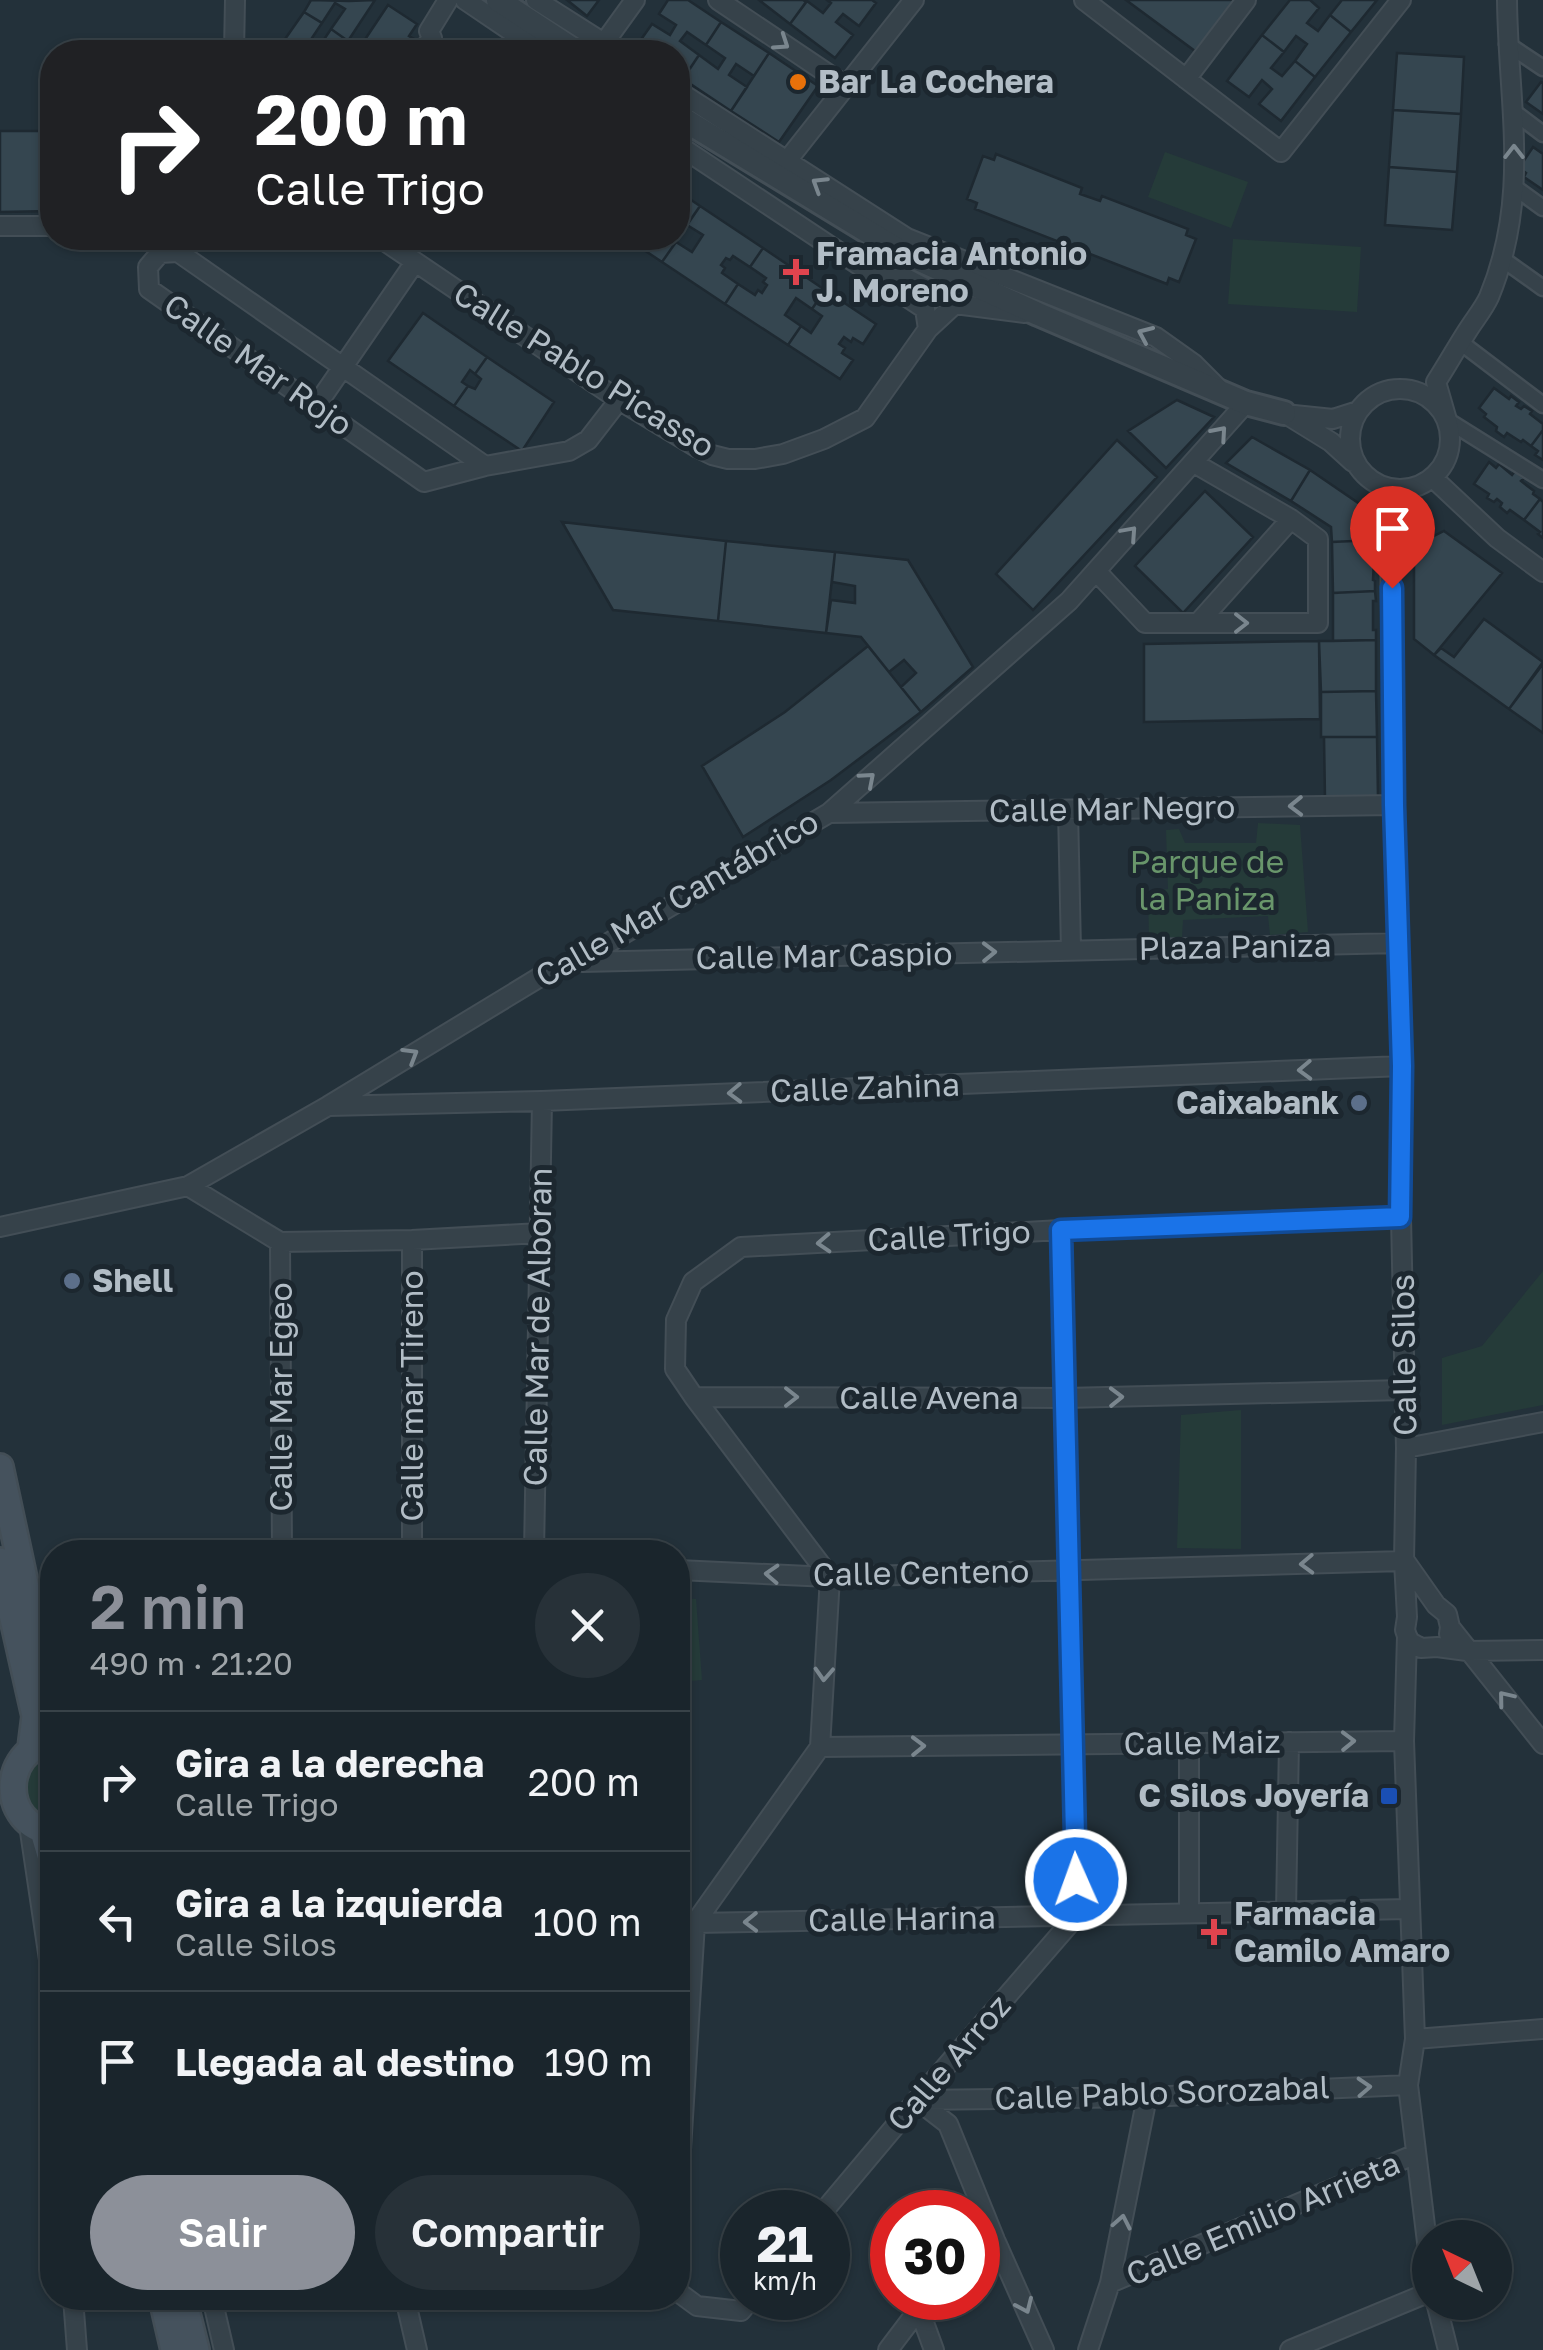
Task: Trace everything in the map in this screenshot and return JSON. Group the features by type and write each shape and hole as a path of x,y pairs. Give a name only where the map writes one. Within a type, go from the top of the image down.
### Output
{"main road":[{"path":"0,1468 40,1653"},
{"path":"0,1561 40,1736"},
{"path":"40,1745 24,1754 14,1768 5,1797 20,1816 40,1828"},
{"path":"165,2310 174,2350"},
{"path":"186,2310 196,2350"}],"street":[{"path":"234,0 234,40"},
{"path":"431,40 428,31 448,0"},
{"path":"465,0 524,40"},
{"path":"498,0 558,40"},
{"path":"536,0 598,40"},
{"path":"615,40 635,0"},
{"path":"718,0 846,86"},
{"path":"786,162 914,0"},
{"path":"1084,0 1280,152 1401,0"},
{"path":"1186,79 1246,0"},
{"path":"1507,0 1514,112 1510,230 1488,300 1436,382 1447,420 1450,436 1449,452 1443,466 1419,486 1389,488 1364,475 1350,451 1349,438 1358,411 1368,400 1382,392 1413,390 1439,407 1447,420 1543,480"},
{"path":"1508,44 1543,68"},
{"path":"690,99 906,238 1156,338 1194,364 1222,392"},
{"path":"1514,112 1543,134"},
{"path":"690,123 898,250 1038,314 1246,403 1284,414 1333,419 1358,411"},
{"path":"690,153 925,309 928,329"},
{"path":"1514,187 1543,208"},
{"path":"766,205 955,304 1038,314"},
{"path":"0,226 40,226"},
{"name":"Calle Pablo Picasso","path":"398,250 619,400 712,455 728,459 755,460 783,454 865,418 928,329 955,304"},
{"name":"Calle Mar Rojo","path":"485,466 178,252 160,254 148,267 149,288 424,482 485,466 569,452 588,440 619,400"},
{"path":"1501,258 1543,288"},
{"name":"Calle Mar Rojo","path":"316,406 415,262"},
{"path":"1460,342 1543,405"},
{"name":"Calle Mar Cantábrico","path":"0,1228 188,1186 540,977 576,962 829,812 1069,601 1246,403"},
{"path":"1284,414 1332,442 1356,464"},
{"path":"1096,571 1146,623 1318,623 1318,539 1194,463"},
{"path":"1432,478 1497,538 1543,572"},
{"name":"Calle Silos","path":"1389,488 1402,1066 1404,1561 1418,1637 1404,1673 1415,2040 1408,2084 1424,2220"},
{"path":"1198,623 1291,519"},
{"name":"Calle Mar Negro","path":"829,812 1394,805"},
{"path":"1068,810 1071,950"},
{"name":"Plaza Paniza","path":"1071,950 1399,942"},
{"name":"Calle Mar Caspio","path":"576,962 1071,950"},
{"name":"Calle Zahina","path":"328,1106 542,1102 1402,1066"},
{"name":"Calle Mar de Alboran","path":"534,1540 542,1102"},
{"path":"188,1186 280,1242 540,1234"},
{"name":"Calle Trigo","path":"830,1577 675,1369 676,1320 694,1282 741,1247 1400,1217"},
{"path":"1061,1230 1077,1914"},
{"name":"Calle mar Tireno","path":"412,1240 412,1540"},
{"name":"Calle Mar Egeo","path":"280,1242 282,1540"},
{"name":"Calle Avena","path":"694,1397 1065,1398 1404,1390"},
{"path":"1406,1448 1543,1422"},
{"path":"1404,1561 1446,1614 1450,1627 1468,1651 1543,1744"},
{"name":"Calle Centeno","path":"690,1571 830,1577 1404,1561"},
{"path":"690,2005 695,1924 820,1747 830,1577"},
{"path":"1418,1637 1416,1606 1436,1605"},
{"path":"1418,1637 1446,1639 1450,1627"},
{"path":"1418,1637 1468,1651 1543,1650"},
{"name":"Calle Maiz","path":"820,1747 1404,1741"},
{"path":"1286,1911 1289,1742"},
{"path":"1188,1743 1189,1913"},
{"name":"Calle Harina","path":"695,1924 1409,1909"},
{"name":"Calle Arroz","path":"841,2190 1077,1914"},
{"path":"1415,2040 1543,2030"},
{"name":"Calle Pablo Sorozabal","path":"916,2100 1147,2097 1408,2084"},
{"path":"1088,2350 1110,2283 1147,2097"},
{"path":"916,2100 948,2124 975,2190"},
{"name":"Calle Emilio Arrieta","path":"1110,2283 1416,2154"},
{"path":"1000,2251 1044,2350"},
{"path":"1290,2350 1412,2299"},
{"path":"690,2301 697,2306 720,2305"},
{"path":"74,2310 76,2350"},
{"path":"215,2310 224,2350"},
{"path":"407,2310 416,2350"},
{"path":"888,2350 912,2320"},
{"path":"928,2320 934,2350"},
{"path":"1440,2320 1448,2350"}],"green space":[{"path":"1165,152 1248,182 1231,228 1148,197"},
{"path":"1233,239 1361,247 1357,312 1228,304"},
{"name":"Parque de la Paniza","path":"1258,823 1300,825 1308,932 1270,935 1268,916 1183,920 1182,937 1149,939 1148,892 1168,889 1166,830 1179,829 1185,843 1256,843"},
{"path":"1543,1271 1543,1405 1442,1425 1442,1358 1482,1346"},
{"path":"1241,1410 1241,1549 1177,1548 1181,1415"},
{"path":"690,1599 696,1599 702,1680 690,1681"},
{"path":"40,1763 40,1814 27,1799 25,1789 32,1770"}],"building":[{"path":"311,0 375,0 349,40 331,29 345,9 335,3 322,23 304,12"},
{"path":"567,0 599,0 587,16"},
{"path":"668,0 688,0 721,22 706,45 687,32 681,40 641,40 652,24 670,35 676,25 659,14"},
{"path":"759,0 803,0 806,2 790,24"},
{"path":"827,0 876,3 859,26 843,14 836,22 853,35 835,58 790,24 807,1 823,13 831,3"},
{"path":"1126,0 1239,0 1195,51"},
{"path":"1290,0 1310,0 1319,8 1307,23 1318,31 1330,15 1351,32 1315,77 1295,61 1307,44 1296,36 1284,52 1262,35"},
{"path":"1342,0 1377,0 1351,32 1330,15"},
{"path":"388,5 417,24 409,36 413,40 366,38"},
{"path":"304,12 322,23 311,40 284,40"},
{"path":"721,22 769,53 754,76 736,64 729,75 747,87 731,111 690,84 690,68 699,55 718,69 725,58 706,45"},
{"path":"331,29 347,40 324,40"},
{"path":"1262,35 1284,52 1271,68 1282,76 1295,61 1315,77 1281,121 1259,104 1272,89 1262,80 1249,97 1227,81"},
{"path":"690,48 699,55 690,68"},
{"path":"769,53 818,86 779,142 731,111"},
{"path":"1397,53 1464,57 1461,114 1393,110"},
{"path":"1543,83 1543,114 1526,102"},
{"path":"1393,110 1461,114 1457,172 1389,167"},
{"path":"0,131 40,131 40,211 0,212"},
{"path":"1533,147 1543,154 1543,190 1524,177 1526,173 1519,168"},
{"path":"996,154 1082,188 1080,194 1100,201 1102,196 1188,229 1186,235 1196,239 1179,282 1169,278 1167,284 975,209 977,203 967,199 983,156 994,160"},
{"path":"1389,167 1457,172 1452,230 1385,225"},
{"path":"690,199 700,206 690,221"},
{"path":"700,206 763,248 750,267 733,256 721,265 725,268 722,273 738,284 725,304 662,262 670,250 692,252 703,235 690,227"},
{"path":"763,248 825,290 812,309 796,298 785,315 801,326 788,345 725,304 738,284 755,295 758,290 762,293 766,278 750,267"},
{"path":"644,250 670,250 662,262"},
{"path":"825,290 876,324 863,344 844,337 839,344 845,348 842,353 853,360 840,379 788,345 801,326 811,333 822,316 812,309"},
{"path":"423,313 487,357 475,374 470,370 462,382 468,386 454,406 388,361"},
{"path":"487,357 554,402 522,451 454,406 468,386 475,389 481,379 475,374"},
{"path":"1494,388 1519,402 1516,406 1532,411 1530,414 1543,424 1531,446 1507,433 1504,437 1484,417 1486,414 1479,408"},
{"path":"1177,400 1214,417 1166,468 1128,431"},
{"path":"1543,430 1543,460 1531,446"},
{"path":"1252,437 1310,470 1291,501 1226,463"},
{"path":"1117,440 1157,477 1033,610 996,574"},
{"path":"1489,462 1496,468 1499,464 1512,475 1515,471 1540,499 1524,520 1510,510 1507,513 1500,507 1502,503 1487,498 1489,494 1474,484"},
{"path":"1310,470 1367,509 1375,522 1375,540 1332,542 1331,527 1291,501"},
{"path":"1205,491 1253,537 1183,613 1135,566"},
{"path":"1540,499 1543,502 1543,538 1524,520"},
{"path":"562,522 726,541 718,621 613,610"},
{"path":"1444,531 1502,573 1434,655 1414,639 1414,546"},
{"path":"1375,540 1375,591 1333,593 1332,542"},
{"path":"726,541 835,552 826,633 718,621"},
{"path":"835,552 908,560 973,667 921,712 901,687 916,673 904,660 889,672 861,637 826,633 831,600 855,603 855,586 832,582"},
{"path":"1375,591 1376,640 1333,641 1333,593"},
{"path":"1484,619 1543,662 1509,709 1434,655 1441,648 1454,657"},
{"path":"1376,640 1376,691 1321,692 1319,641"},
{"path":"1319,641 1320,719 1144,722 1144,644"},
{"path":"868,646 921,712 831,780 743,837 702,766 785,712"},
{"path":"1543,664 1543,733 1509,709"},
{"path":"1376,691 1377,737 1321,737 1321,692"},
{"path":"1324,737 1377,737 1378,798 1325,799"}],"place":[{"name":"Bar La Cochera","path":"798,82"},
{"name":"Framacia Antonio J. Moreno","path":"796,272"},
{"name":"Caixabank","path":"1359,1103"},
{"name":"Shell","path":"72,1281"},
{"name":"C Silos Joyería","path":"1389,1796"},
{"name":"Farmacia Camilo Amaro","path":"1214,1932"}],"route":[{"path":"1076,1880 1061,1230 1400,1217 1402,1066 1392,588"}]}
